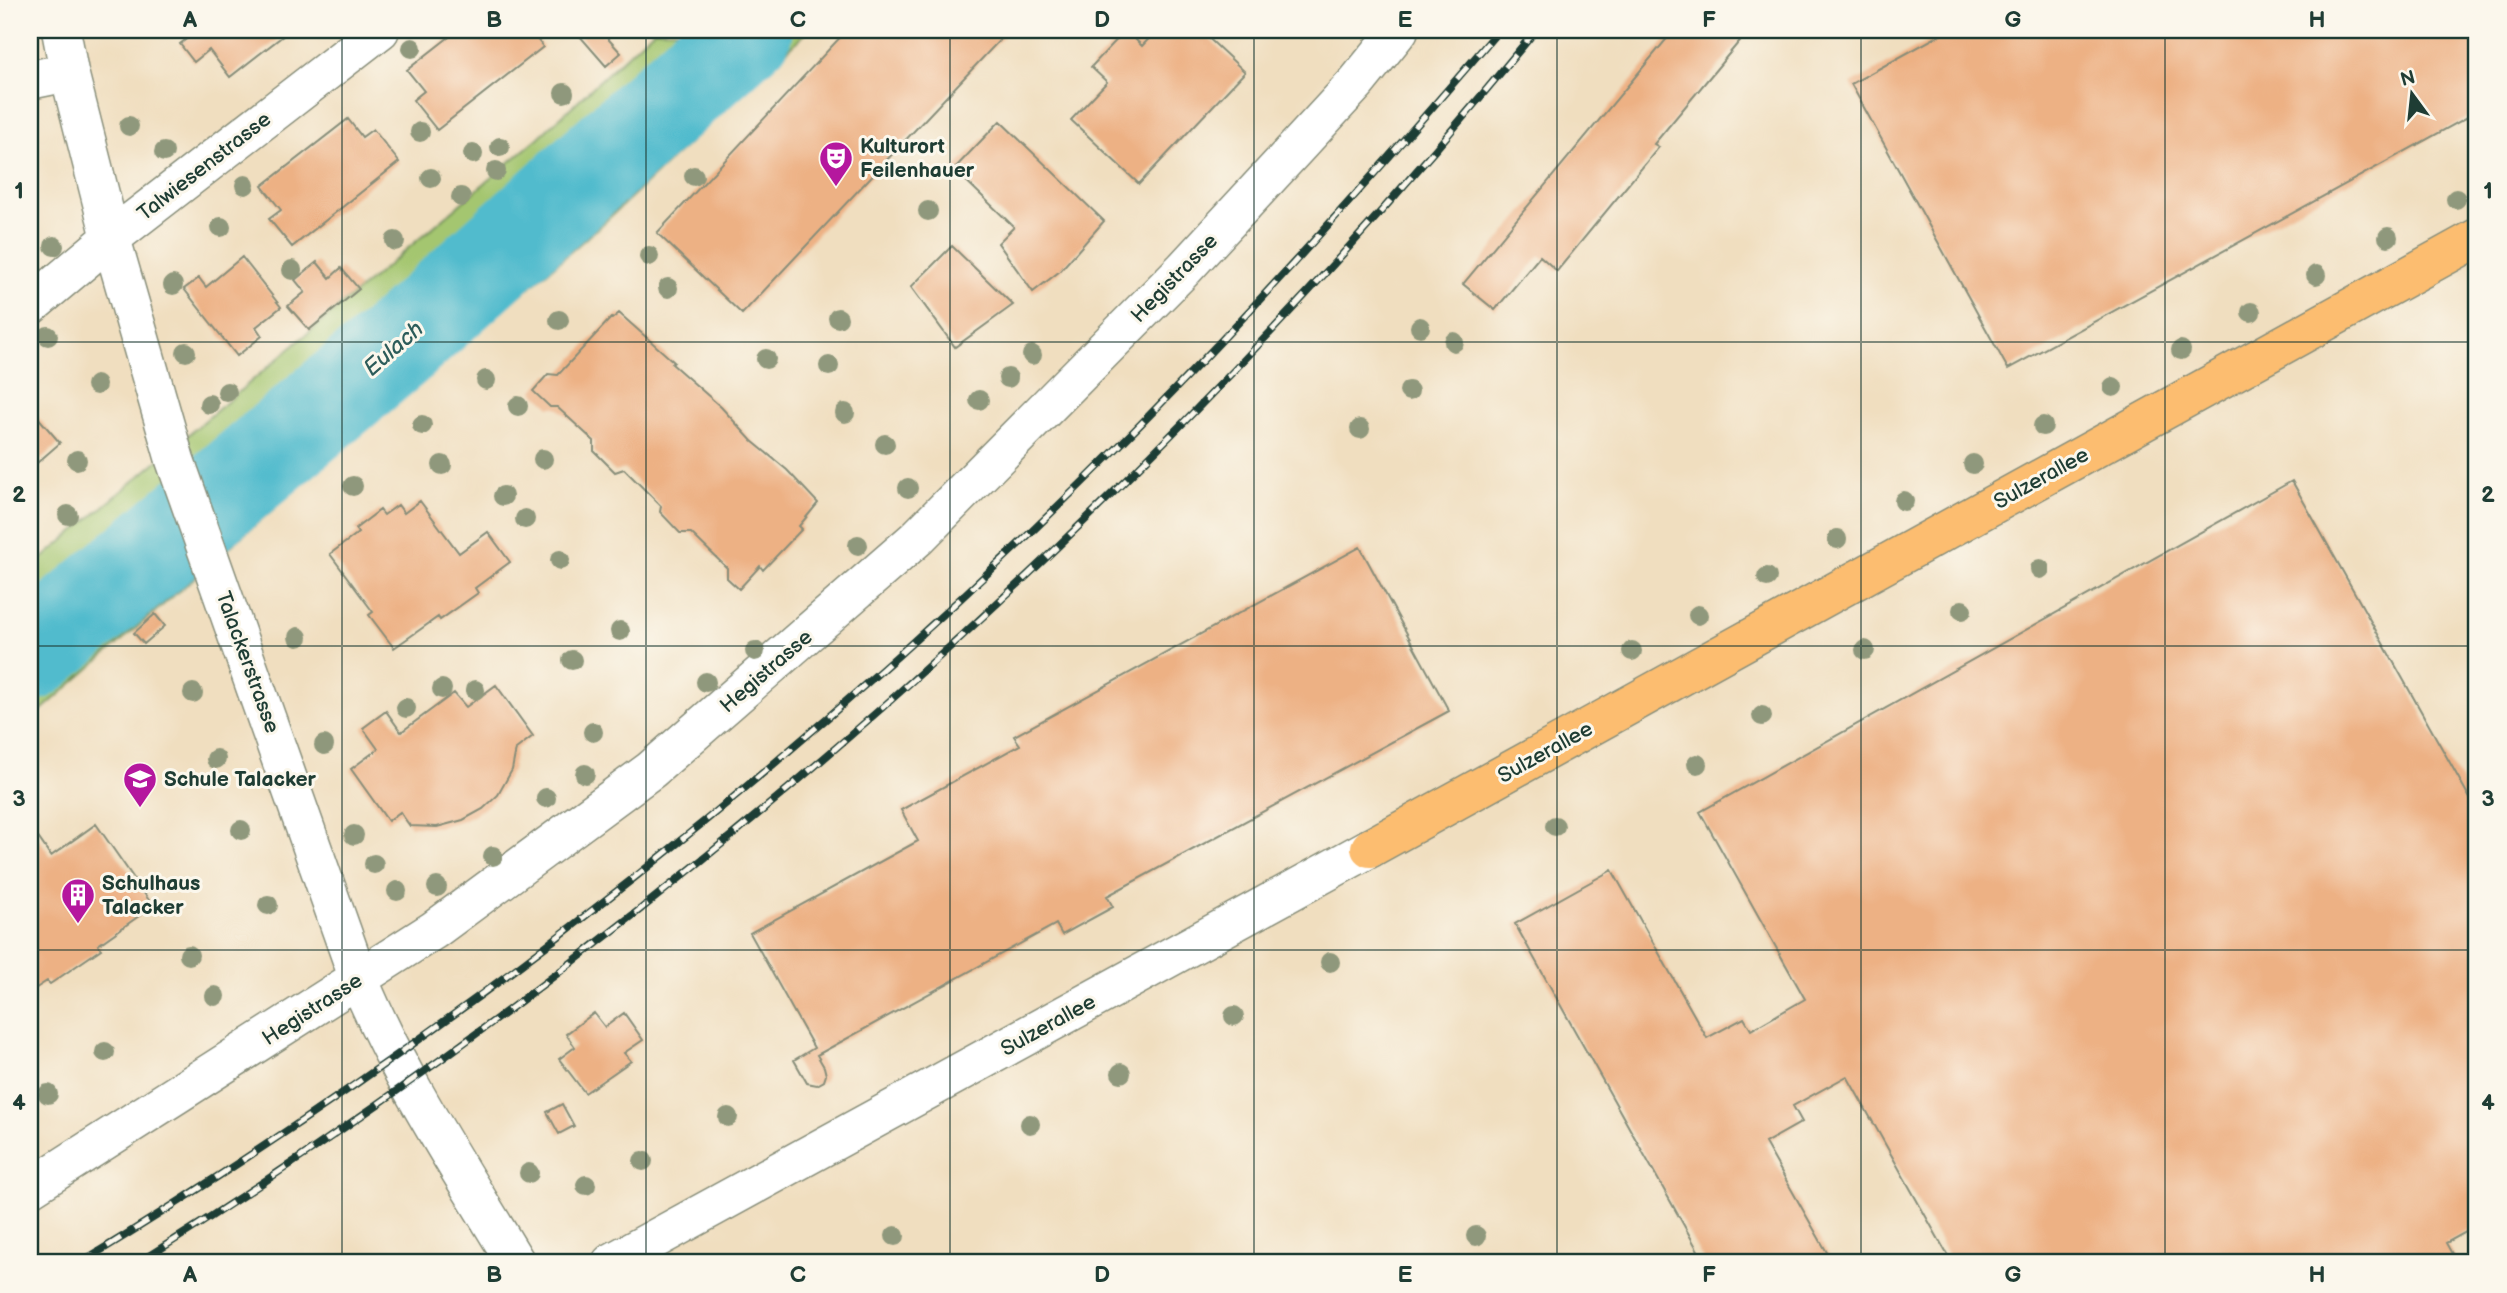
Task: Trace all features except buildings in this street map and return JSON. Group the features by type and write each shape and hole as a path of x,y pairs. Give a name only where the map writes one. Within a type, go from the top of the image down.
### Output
{"main road":[{"name":"Sulzerallee","path":"1370,848 2477,238"}],"street":[{"name":"Talackerstrasse","path":"61,30 111,237 184,484 359,979 415,1092 516,1263"},
{"name":"Talwiesenstrasse","path":"30,306 111,237 380,30"},
{"name":"Hegistrasse","path":"30,1188 433,930 651,770 917,538 1184,269 1357,82 1399,30"},
{"path":"30,79 69,72"},
{"name":"Sulzerallee","path":"611,1263 1370,848"}],"green space":[{"path":"654,30 809,30 608,219 30,720 30,569 538,138"}],"waterway":[{"name":"Eulach","path":"30,655 394,348 746,30"}],"railway":[{"path":"80,1263 356,1084 490,988 622,888 750,784 875,676 997,565 1165,399 1311,244 1499,30"},
{"path":"138,1263 334,1135 524,998 709,855 887,703 1060,545 1225,379 1384,208 1536,30"}],"place":[{"name":"Kulturort Feilenhauer","path":"836,188"},
{"name":"Schule Talacker","path":"140,809"},
{"name":"Schulhaus Talacker","path":"78,925"}]}
